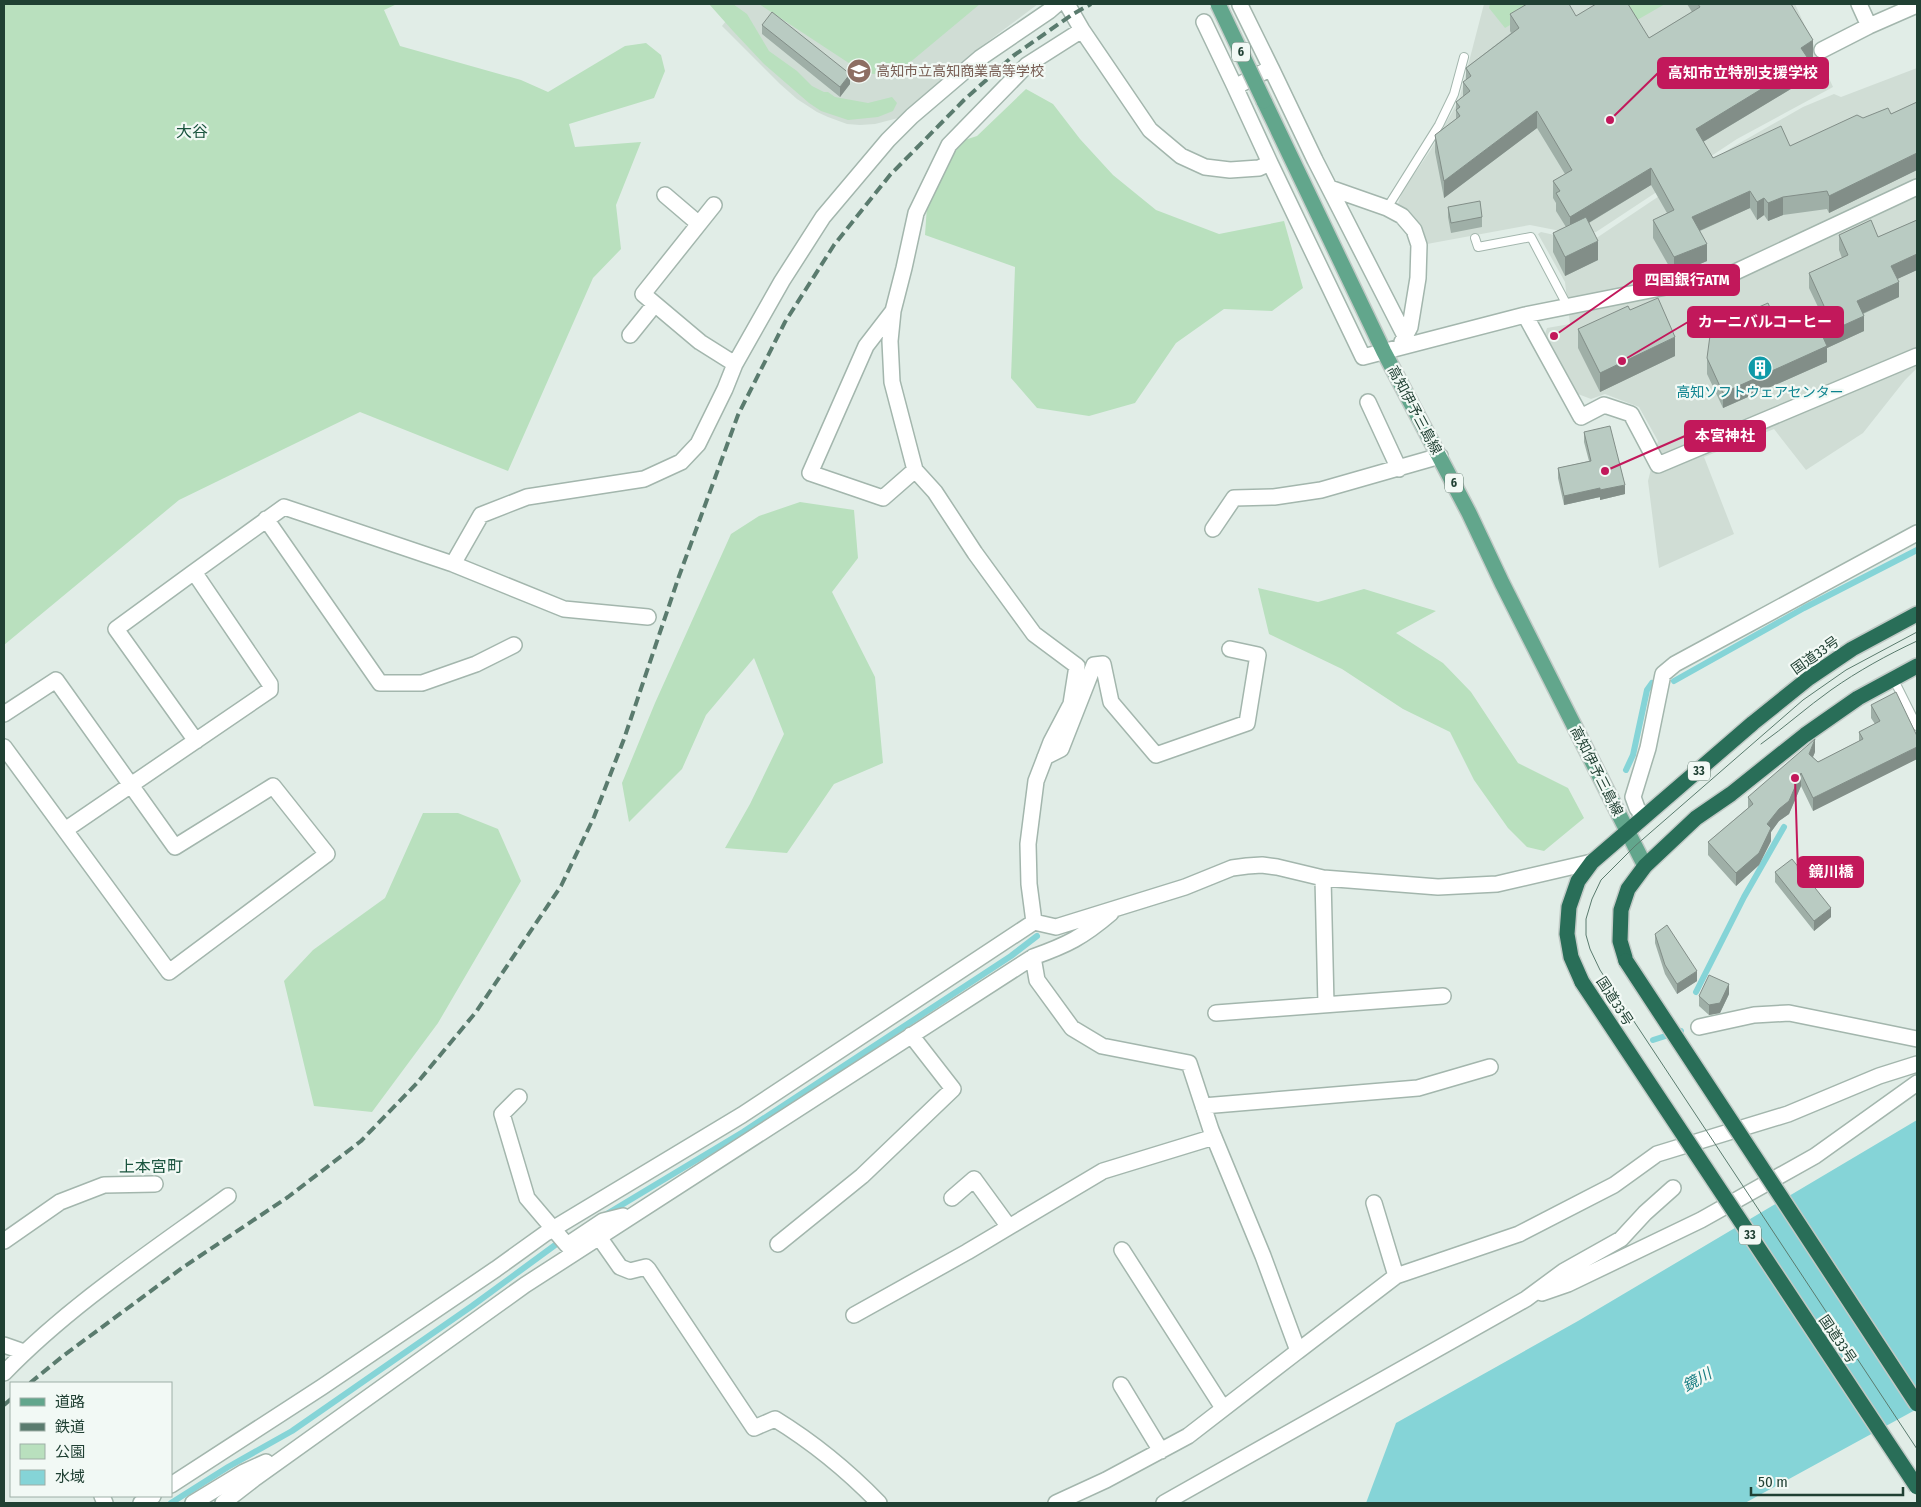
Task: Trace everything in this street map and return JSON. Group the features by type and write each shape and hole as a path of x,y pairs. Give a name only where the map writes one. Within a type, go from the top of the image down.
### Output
{"highway":[{"name":"国道33号","path":"1917,614 1852,649 1809,678 1753,723 1675,792 1643,816 1628,832 1592,862 1578,881 1569,907 1567,934 1571,957 1582,982 1917,1487"},
{"path":"1917,666 1858,698 1805,735 1731,794 1696,818 1645,866 1628,889 1621,910 1620,941 1626,961 1917,1404"}],"main road":[{"name":"高知伊予三島線","path":"1218,4 1264,101 1396,345 1440,456 1645,866"}],"street":[{"path":"453,564 481,515 527,497 644,479 681,462 698,444 735,364 782,281 823,217 888,140 912,116 980,58 1057,4"},
{"path":"1067,4 1082,30 1150,130 1181,156 1205,166 1230,170 1260,168 1270,163"},
{"path":"1859,4 1869,26"},
{"path":"1240,5 1330,188 1396,345"},
{"path":"1822,50 1869,26 1917,5"},
{"path":"1204,22 1363,357 1396,345 1526,315 1731,274 1917,187"},
{"path":"1034,922 1029,884 1028,844 1036,780 1071,704 1077,666 1034,634 975,553 935,492 915,470 892,382 890,342 893,311 916,213 949,145 1027,65 1082,30"},
{"path":"1235,87 1271,68"},
{"path":"1330,188 1387,208 1402,216 1414,230 1419,245 1418,278 1410,327 1396,345"},
{"path":"666,195 699,224"},
{"path":"714,205 643,294 700,342 735,364"},
{"path":"630,336 655,304"},
{"path":"893,311 866,346 810,473 883,498 915,470"},
{"path":"1526,315 1581,417 1604,405 1631,414 1658,465 1917,356"},
{"path":"1368,402 1399,469"},
{"path":"1213,529 1234,498 1274,497 1321,490 1440,456"},
{"path":"196,741 116,629 284,507 453,564 564,609 648,617"},
{"path":"266,519 380,683 422,683 476,664 514,645"},
{"path":"1643,816 1637,808 1633,796 1648,748 1663,674 1676,664 1917,534"},
{"path":"65,830 270,690 270,684 194,572"},
{"path":"1045,757 1061,749 1094,665 1104,664 1111,702 1156,755 1247,723 1258,655 1230,649"},
{"path":"4,714 56,680 175,847 273,786 327,854 169,972 4,747"},
{"path":"172,1484 322,1387 561,1238 742,1115 1034,922 1056,927 1185,887 1232,868 1262,865 1323,878 1438,887 1487,884 1592,862"},
{"path":"1323,878 1326,1004"},
{"path":"223,1503 525,1284 1033,957 1063,947 1089,932 1116,908"},
{"path":"1033,957 1037,980 1072,1028 1102,1046 1189,1063 1214,1137 1263,1256 1298,1351"},
{"path":"1216,1013 1443,996"},
{"path":"1698,1027 1754,1015 1789,1013 1917,1039"},
{"path":"778,1244 862,1176 953,1089 912,1035"},
{"path":"1056,1503 1188,1436 1396,1276 1519,1234 1614,1185 1657,1154 1788,1114 1879,1076 1917,1064"},
{"path":"1203,1106 1418,1088 1490,1067"},
{"path":"1526,1299 1568,1284 1701,1220 1815,1156 1917,1083"},
{"path":"519,1097 502,1114 527,1198 561,1238"},
{"path":"854,1315 1009,1228 1103,1171 1214,1137"},
{"path":"952,1198 974,1179 1009,1228"},
{"path":"4,1241 60,1202 104,1185 155,1184"},
{"path":"1164,1503 1526,1299 1564,1271 1620,1239 1673,1188"},
{"path":"4,1373 24,1352 97,1291 228,1196"},
{"path":"1374,1203 1396,1276"},
{"path":"561,1238 603,1221 637,1212"},
{"path":"599,1237 620,1268 630,1271 646,1267 754,1428 775,1419 783,1423 807,1438 850,1474 879,1503"},
{"path":"1122,1250 1223,1408"},
{"path":"4,1345 24,1352"},
{"path":"1121,1385 1161,1451"},
{"path":"192,1503 244,1472 298,1449"}],"lane":[{"path":"1387,208 1454,94 1464,57"},
{"path":"1475,238 1478,246 1531,237 1568,307"},
{"path":"1893,678 1917,726"}],"shaded area":[{"name":"高知市立高知商業高等学校","path":"713,4 1038,4 979,48 919,99 902,117 875,124 860,125 847,124 828,117 797,99 722,26 726,21"},
{"path":"1484,4 1795,4 1833,87 1737,139 1596,232 1581,235 1530,225 1427,244 1423,229 1410,212 1398,204 1402,192 1430,151 1459,100"},
{"path":"1917,68 1917,368 1905,380 1863,433 1806,470 1774,429 1704,457 1734,534 1659,568 1648,481 1658,441 1639,407 1605,394 1591,399 1578,394 1545,334 1547,328 1570,324 1565,282 1538,234 1541,232 1577,240 1595,239 1731,148 1803,107 1834,94 1841,97"}],"green space":[{"path":"4,4 397,4 384,10 400,46 521,80 548,92 625,46 646,43 661,55 665,71 654,98 569,124 575,147 641,142 616,205 621,249 593,278 508,471 360,412 179,500 4,645"},
{"path":"709,4 733,4 747,14 769,51 797,71 812,86 835,97 868,103 892,97 897,103 893,111 878,117 848,120 821,111 764,64"},
{"path":"759,4 980,4 908,64 893,71 874,74 864,73"},
{"path":"1490,4 1546,4 1505,28 1489,8"},
{"path":"1620,4 1665,4 1632,23"},
{"path":"1026,89 1053,104 1080,139 1113,175 1156,210 1219,234 1284,221 1303,288 1272,311 1224,309 1176,343 1135,403 1089,416 1037,408 1011,378 1015,267 925,235 929,177 949,145 977,136"},
{"path":"800,502 854,510 858,558 832,592 875,677 883,763 834,784 787,853 725,848 750,804 784,734 754,658 706,715 682,769 629,822 622,783 655,703 731,534 759,516"},
{"path":"1258,588 1318,602 1364,589 1436,611 1396,633 1443,663 1471,692 1518,763 1568,788 1584,818 1544,851 1527,847 1508,828 1474,780 1450,732 1403,709 1342,669 1269,634"},
{"path":"423,813 458,813 498,829 521,881 438,1023 372,1112 314,1106 284,981 313,950 385,898"}],"water":[{"name":"鏡川","path":"1917,1120 1917,1409 1745,1503 1366,1503 1396,1423 1578,1321"}],"building":[{"path":"1527,4 1569,4 1576,16 1596,4 1628,4 1649,38 1700,7 1698,4 1791,4 1813,40 1801,48 1809,60 1696,129 1713,158 1781,126 1790,146 1857,115 1863,118 1888,108 1891,114 1917,102 1917,153 1829,196 1827,191 1783,197 1768,203 1764,198 1757,202 1750,191 1692,217 1707,244 1674,257 1653,220 1674,210 1651,168 1570,217 1556,193 1560,191 1553,181 1572,170 1537,111 1444,181 1435,135 1460,116 1456,110 1460,107 1456,102 1470,91 1463,82 1471,76 1466,68 1519,28 1510,14"},
{"path":"772,12 850,74 840,87 762,25"},
{"path":"1480,201 1482,217 1451,223 1448,207"},
{"path":"1586,217 1598,241 1565,257 1553,233"},
{"path":"1871,220 1878,237 1917,220 1917,254 1891,266 1899,282 1857,301 1864,316 1822,335 1827,346 1723,393 1707,358 1711,328 1768,303 1778,326 1824,306 1809,273 1848,255 1839,235"},
{"path":"1658,298 1675,337 1600,373 1578,329 1628,306 1630,310"},
{"path":"1610,426 1625,485 1564,496 1558,468 1591,461 1584,432"},
{"path":"1896,692 1917,736 1917,747 1813,798 1801,773 1789,801 1779,809 1767,824 1771,828 1759,853 1736,873 1708,842 1753,804 1748,797 1815,739 1809,754 1818,762 1863,739 1859,732 1880,721 1871,705"},
{"path":"1792,859 1831,908 1814,921 1775,872"},
{"path":"1667,925 1697,971 1677,984 1665,965 1655,934"},
{"path":"1709,975 1729,984 1720,1003 1709,1005 1699,996"}],"waterway":[{"path":"1674,681 1804,608 1917,550"},
{"path":"1626,770 1633,755 1647,690 1652,683"},
{"path":"1696,992 1744,897 1784,827"},
{"path":"605,1215 743,1132 1011,956 1037,936"},
{"path":"1653,1040 1681,1031"},
{"path":"171,1503 228,1467 292,1431 472,1306 562,1240"}],"tram line":[{"path":"1917,632 1846,670 1803,700 1635,846 1601,880 1592,899 1586,919 1586,935 1600,970 1917,1449"},
{"path":"1761,744 1841,683 1917,641"}],"railway":[{"path":"31,1382 63,1356 182,1268 288,1197 361,1141 417,1083 476,1012 561,886 594,817 624,739 678,579 738,415 785,322 834,245 890,175 964,100 1013,56 1073,14 1091,4"},
{"path":"4,1405 10,1400"}],"place":[{"name":"高知市立高知商業高等学校","path":"859,71"},
{"name":"高知市立特別支援学校","path":"1610,120"},
{"name":"四国銀行ATM","path":"1554,336"},
{"name":"カーニバルコーヒー","path":"1622,361"},
{"name":"高知ソフトウェアセンター","path":"1760,368"},
{"name":"本宮神社","path":"1605,471"},
{"name":"鏡川橋","path":"1795,778"}],"district":[{"name":"大谷","path":"192,131"},
{"name":"上本宮町","path":"151,1166"}]}
